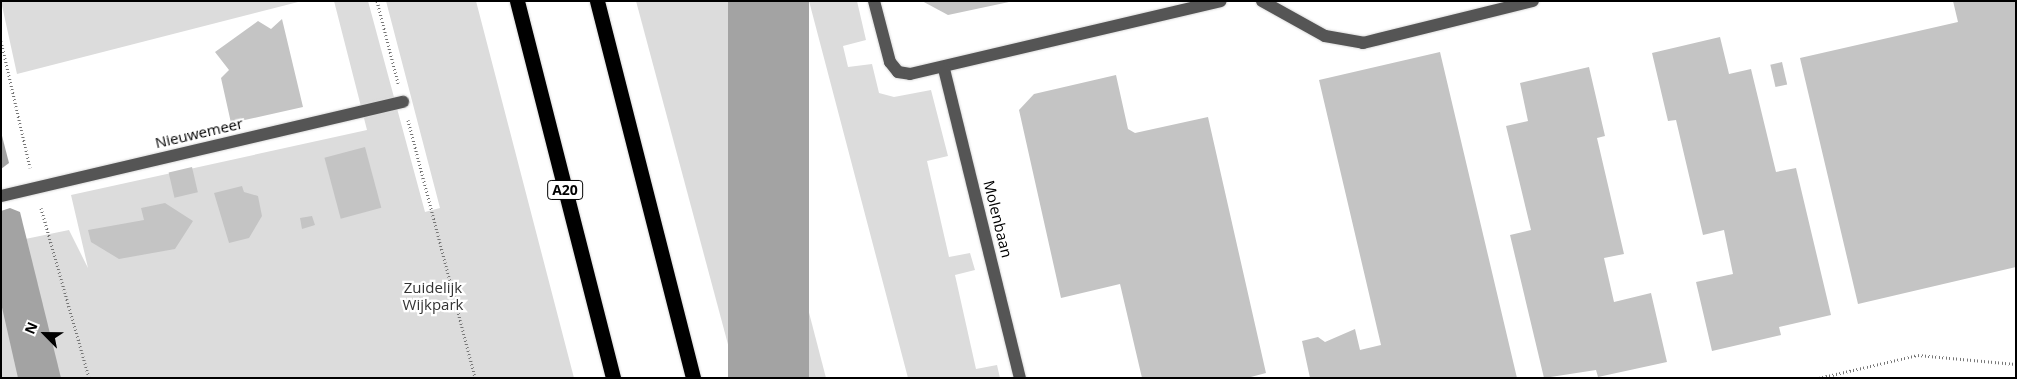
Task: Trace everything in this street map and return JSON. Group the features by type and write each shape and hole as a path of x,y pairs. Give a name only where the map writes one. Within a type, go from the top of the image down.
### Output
{"highway":[{"name":"A20","path":"517,1 614,378"},
{"path":"596,1 693,378"}],"street":[{"path":"874,1 890,62 898,72 944,69 1221,1"},
{"path":"1262,1 1325,36 1363,42 1533,1"},
{"name":"Molenbaan","path":"944,69 1020,378"},
{"name":"Nieuwemeer","path":"1,196 403,102"}],"path":[{"path":"377,1 475,378"},
{"path":"1,41 35,188 89,378"},
{"path":"1819,378 1918,355 2016,364"}],"green space":[{"path":"1,1 302,1 17,74"},
{"name":"Zuidelijk Wijkpark","path":"334,1 368,1 425,212 440,208 386,1 476,1 574,378 1,378 1,244 69,230 88,268 71,195 367,130"},
{"path":"636,1 728,1 826,378 737,378"},
{"path":"809,1 857,1 866,40 843,46 848,67 872,64 879,93 894,97 931,90 948,156 927,161 949,257 970,253 975,270 955,275 976,369 997,365 1000,378 908,378"}],"shaded area":[{"path":"728,1 809,1 809,378 728,378"},
{"path":"1,132 9,163 1,169"},
{"path":"10,208 20,212 61,378 18,378 1,303 1,211"}],"building":[{"path":"922,1 1009,1 1009,2 948,15"},
{"path":"1953,1 2016,1 2016,267 1858,304 1800,58 1958,22"},
{"path":"282,19 303,107 231,123 221,78 229,70 215,52 258,21 271,29"},
{"path":"1720,37 1729,74 1751,69 1776,172 1796,168 1831,315 1779,327 1781,335 1712,351 1696,282 1733,274 1724,230 1703,235 1676,120 1668,121 1652,53"},
{"path":"1440,52 1517,378 1310,378 1302,341 1318,337 1325,342 1355,329 1360,350 1381,345 1319,80"},
{"path":"1782,62 1787,84 1775,87 1770,65"},
{"path":"1589,67 1605,136 1597,138 1624,254 1604,258 1614,302 1651,293 1667,362 1598,377 1596,370 1544,378 1510,235 1531,230 1506,126 1528,121 1520,83"},
{"path":"1116,75 1128,129 1135,133 1208,117 1266,373 1247,378 1142,378 1120,284 1061,298 1019,110 1034,94"},
{"path":"365,147 381,208 341,219 324,158"},
{"path":"192,167 198,192 174,198 169,172"},
{"path":"242,186 244,192 258,196 262,216 249,238 229,243 214,193"},
{"path":"165,203 193,221 175,249 119,259 91,242 88,230 144,220 141,208"},
{"path":"312,216 315,225 302,229 300,218"}]}
